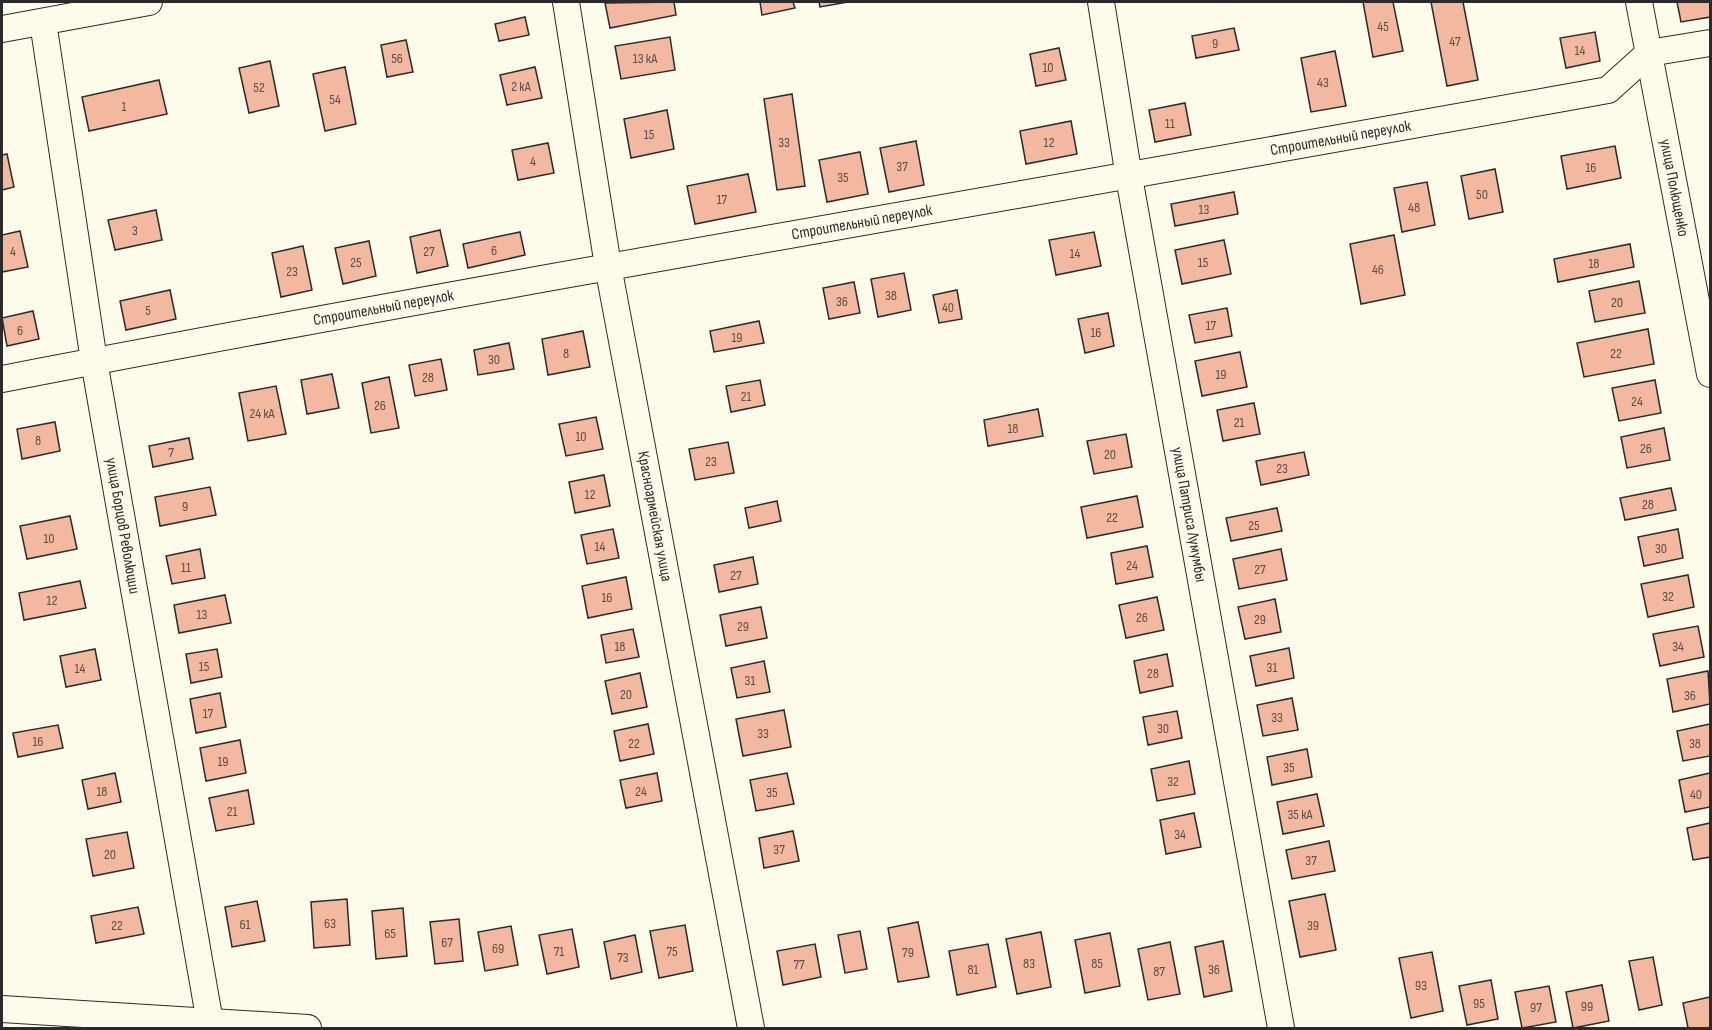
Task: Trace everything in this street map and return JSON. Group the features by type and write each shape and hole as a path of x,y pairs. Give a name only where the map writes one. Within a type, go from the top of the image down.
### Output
{"street":[{"path":"2,28 149,2"},
{"name":"Красноармейская улица","path":"566,2 608,266 751,1029"},
{"name":"улица Патриса Лумумбы","path":"1101,2 1129,177 1281,1029"},
{"name":"улица Полющенко","path":"1639,2 1710,374"},
{"name":"улица Борцов Революции","path":"43,22 94,361 211,1025"},
{"path":"1649,53 1710,43"},
{"name":"Строительный переулок","path":"2,378 608,266 1129,177 1608,90 1649,53"},
{"path":"2,1009 211,1025 309,1029"}],"building":[{"path":"674,2 676,15 610,28 605,3"},
{"path":"760,2 793,2 795,8 762,15"},
{"path":"819,2 848,2 820,7"},
{"path":"1363,2 1393,2 1403,51 1373,57"},
{"path":"1431,2 1463,2 1478,80 1447,86"},
{"path":"1677,2 1710,2 1710,17 1681,22"},
{"path":"525,17 529,35 499,41 495,24"},
{"path":"1234,28 1239,50 1196,58 1192,36"},
{"path":"1595,32 1600,61 1566,68 1560,38"},
{"path":"670,37 675,70 621,79 615,46"},
{"path":"406,40 413,72 387,77 381,45"},
{"path":"1059,48 1066,80 1036,86 1030,54"},
{"path":"1335,51 1346,106 1311,112 1301,58"},
{"path":"270,61 279,106 249,113 239,68"},
{"path":"345,67 356,124 325,131 313,74"},
{"path":"535,67 542,98 507,105 500,75"},
{"path":"159,80 167,114 89,131 82,97"},
{"path":"792,94 805,186 777,190 764,99"},
{"path":"1185,103 1191,135 1155,142 1149,110"},
{"path":"667,110 674,149 631,158 624,119"},
{"path":"1071,121 1077,154 1026,164 1020,131"},
{"path":"916,141 924,185 889,192 880,148"},
{"path":"548,143 554,173 518,180 512,150"},
{"path":"1615,146 1621,178 1567,189 1561,156"},
{"path":"860,152 868,194 827,202 819,160"},
{"path":"7,154 14,187 2,190 2,155"},
{"path":"1495,169 1503,212 1469,219 1461,176"},
{"path":"748,174 756,212 695,224 687,186"},
{"path":"1427,182 1435,225 1402,232 1394,188"},
{"path":"1234,192 1238,214 1175,226 1171,204"},
{"path":"156,210 162,240 115,250 108,220"},
{"path":"440,230 448,266 417,273 410,237"},
{"path":"20,231 28,267 2,272 2,235"},
{"path":"520,232 525,255 468,268 463,244"},
{"path":"1094,232 1101,266 1056,275 1049,240"},
{"path":"1394,235 1405,295 1361,304 1350,244"},
{"path":"1224,240 1231,274 1182,284 1175,250"},
{"path":"369,241 376,276 343,284 335,248"},
{"path":"1630,244 1634,267 1558,282 1554,259"},
{"path":"303,246 312,290 281,297 272,253"},
{"path":"904,273 911,310 878,317 871,279"},
{"path":"1639,281 1645,313 1595,322 1589,291"},
{"path":"854,282 860,313 829,319 823,288"},
{"path":"170,290 176,319 126,330 120,301"},
{"path":"957,290 962,319 939,323 933,295"},
{"path":"1227,308 1232,336 1195,343 1189,315"},
{"path":"33,311 39,339 7,346 2,318"},
{"path":"1108,313 1114,346 1085,353 1078,319"},
{"path":"759,321 764,343 714,352 710,331"},
{"path":"1648,329 1654,364 1584,377 1577,343"},
{"path":"583,331 590,367 548,375 542,339"},
{"path":"509,343 514,369 478,375 474,350"},
{"path":"1240,352 1247,387 1202,396 1195,361"},
{"path":"441,359 447,390 415,396 409,365"},
{"path":"332,374 339,408 307,414 301,380"},
{"path":"389,377 399,428 371,433 362,383"},
{"path":"760,380 765,405 731,412 726,386"},
{"path":"1655,380 1661,413 1619,421 1612,388"},
{"path":"276,386 286,434 248,441 239,393"},
{"path":"1254,403 1260,434 1223,441 1217,410"},
{"path":"1038,409 1043,436 988,446 984,420"},
{"path":"596,417 603,449 566,456 559,424"},
{"path":"55,422 60,451 22,459 17,429"},
{"path":"1664,428 1670,460 1627,468 1621,437"},
{"path":"1126,434 1132,467 1094,474 1087,441"},
{"path":"189,438 193,459 153,467 149,446"},
{"path":"728,442 734,473 695,480 689,449"},
{"path":"1304,452 1309,475 1261,485 1256,461"},
{"path":"604,475 610,506 575,513 569,482"},
{"path":"210,487 216,515 160,526 155,497"},
{"path":"1671,488 1676,510 1625,520 1620,498"},
{"path":"1137,496 1143,527 1087,538 1081,507"},
{"path":"777,501 781,521 749,528 745,508"},
{"path":"1277,508 1282,531 1231,541 1226,518"},
{"path":"70,516 77,549 27,559 20,526"},
{"path":"613,529 619,558 587,564 581,535"},
{"path":"1678,529 1683,558 1644,566 1638,537"},
{"path":"1147,546 1153,577 1116,584 1111,553"},
{"path":"200,549 205,578 172,584 166,556"},
{"path":"1281,549 1287,580 1239,589 1233,559"},
{"path":"753,557 758,584 719,592 714,565"},
{"path":"1688,575 1694,607 1648,617 1641,584"},
{"path":"626,577 632,609 588,618 582,586"},
{"path":"80,581 86,608 24,620 19,593"},
{"path":"225,595 231,623 179,633 174,605"},
{"path":"1157,597 1164,630 1126,638 1119,605"},
{"path":"1275,599 1281,632 1245,639 1238,607"},
{"path":"761,607 767,638 726,646 720,615"},
{"path":"1698,626 1704,657 1660,666 1653,634"},
{"path":"633,629 639,657 606,663 601,635"},
{"path":"1289,648 1294,678 1256,686 1250,656"},
{"path":"95,649 101,680 66,687 60,656"},
{"path":"217,649 222,677 191,683 186,654"},
{"path":"1167,654 1173,686 1140,693 1134,661"},
{"path":"764,661 770,692 737,698 731,668"},
{"path":"1708,671 1710,704 1673,712 1667,679"},
{"path":"640,673 647,707 612,714 605,681"},
{"path":"220,693 226,727 196,733 190,699"},
{"path":"1292,698 1298,730 1263,736 1257,705"},
{"path":"784,710 791,747 743,756 736,719"},
{"path":"1177,711 1182,738 1148,745 1143,717"},
{"path":"648,724 654,754 620,761 614,731"},
{"path":"1710,724 1710,756 1683,761 1677,731"},
{"path":"58,725 63,748 18,757 13,733"},
{"path":"240,740 246,773 206,781 200,748"},
{"path":"1307,749 1312,777 1272,785 1267,757"},
{"path":"1189,761 1195,794 1157,801 1151,769"},
{"path":"115,773 121,802 88,809 82,780"},
{"path":"657,773 662,801 626,808 620,780"},
{"path":"787,773 794,804 756,811 750,780"},
{"path":"1710,773 1710,807 1685,812 1679,780"},
{"path":"248,790 254,824 216,831 209,798"},
{"path":"1317,794 1324,826 1283,834 1277,802"},
{"path":"1194,813 1201,847 1166,854 1160,820"},
{"path":"1710,823 1710,857 1693,860 1687,828"},
{"path":"793,831 799,861 764,868 759,838"},
{"path":"127,832 134,868 93,876 86,839"},
{"path":"1329,841 1335,871 1292,879 1286,850"},
{"path":"1325,894 1336,950 1300,957 1289,901"},
{"path":"347,899 350,945 314,948 311,902"},
{"path":"257,901 265,941 232,947 225,907"},
{"path":"138,907 144,934 96,943 91,916"},
{"path":"403,908 407,956 376,959 372,911"},
{"path":"459,919 463,961 435,964 430,922"},
{"path":"918,922 929,977 898,982 888,928"},
{"path":"685,925 693,971 659,978 650,931"},
{"path":"511,926 518,965 485,971 478,932"},
{"path":"572,929 579,967 547,974 539,935"},
{"path":"860,931 867,969 845,973 838,935"},
{"path":"1041,932 1051,987 1017,994 1006,939"},
{"path":"1110,933 1120,986 1085,993 1075,940"},
{"path":"635,935 642,972 611,979 604,942"},
{"path":"1223,941 1232,991 1204,997 1195,947"},
{"path":"1170,942 1180,994 1148,1000 1138,949"},
{"path":"815,944 821,977 783,985 777,951"},
{"path":"988,944 996,987 957,995 949,951"},
{"path":"1432,952 1443,1011 1411,1018 1399,958"},
{"path":"1653,957 1662,1005 1639,1010 1629,961"},
{"path":"1491,980 1498,1019 1467,1025 1459,986"},
{"path":"1602,985 1609,1021 1573,1028 1566,992"},
{"path":"1549,986 1556,1022 1522,1028 1515,992"},
{"path":"1710,997 1710,1028 1688,1028 1683,1003"}]}
